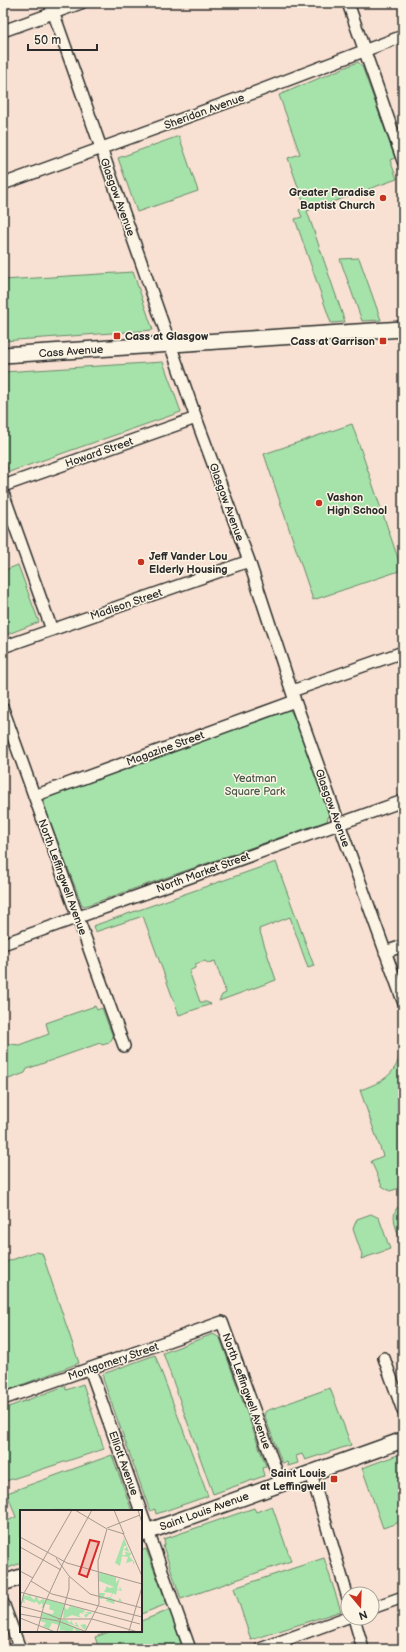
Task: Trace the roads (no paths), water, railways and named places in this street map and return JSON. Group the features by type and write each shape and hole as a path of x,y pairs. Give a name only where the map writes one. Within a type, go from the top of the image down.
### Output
{"main road":[{"name":"Cass Avenue","path":"3,355 403,329"},
{"name":"Saint Louis Avenue","path":"145,1533 403,1440"},
{"path":"3,1583 20,1577"}],"street":[{"path":"3,31 52,8 81,3"},
{"path":"348,3 403,161"},
{"name":"Glasgow Avenue","path":"52,8 196,418 249,561 294,696 403,1001"},
{"name":"Sheridan Avenue","path":"3,184 256,92 364,49 403,36"},
{"name":"Howard Street","path":"3,486 196,418"},
{"path":"3,494 52,630"},
{"name":"Madison Street","path":"3,647 249,561"},
{"name":"Magazine Street","path":"34,796 294,696 403,652"},
{"name":"North Leffingwell Avenue","path":"3,709 124,1046"},
{"name":"North Market Street","path":"3,944 403,801"},
{"path":"385,952 403,946"},
{"name":"North Leffingwell Avenue","path":"222,1322 281,1484"},
{"name":"Montgomery Street","path":"3,1399 222,1322"},
{"path":"384,1358 403,1411"},
{"name":"Elliott Avenue","path":"90,1369 137,1510"},
{"path":"311,1473 344,1586"},
{"name":"Elliott Avenue","path":"145,1533 190,1649"},
{"path":"380,1605 403,1597"},
{"path":"3,1603 20,1649"},
{"path":"260,1649 340,1620"},
{"path":"356,1626 363,1649"}],"place":[{"name":"Greater Paradise Baptist Church","path":"383,198"},
{"name":"Cass at Glasgow","path":"117,336"},
{"name":"Cass at Garrison","path":"383,341"},
{"name":"Vashon High School","path":"319,503"},
{"name":"Jeff Vander Lou Elderly Housing","path":"141,562"},
{"name":"Saint Louis at Leffingwell","path":"334,1479"}],"park label":[{"name":"Yeatman Square Park","path":"255,784"}]}
